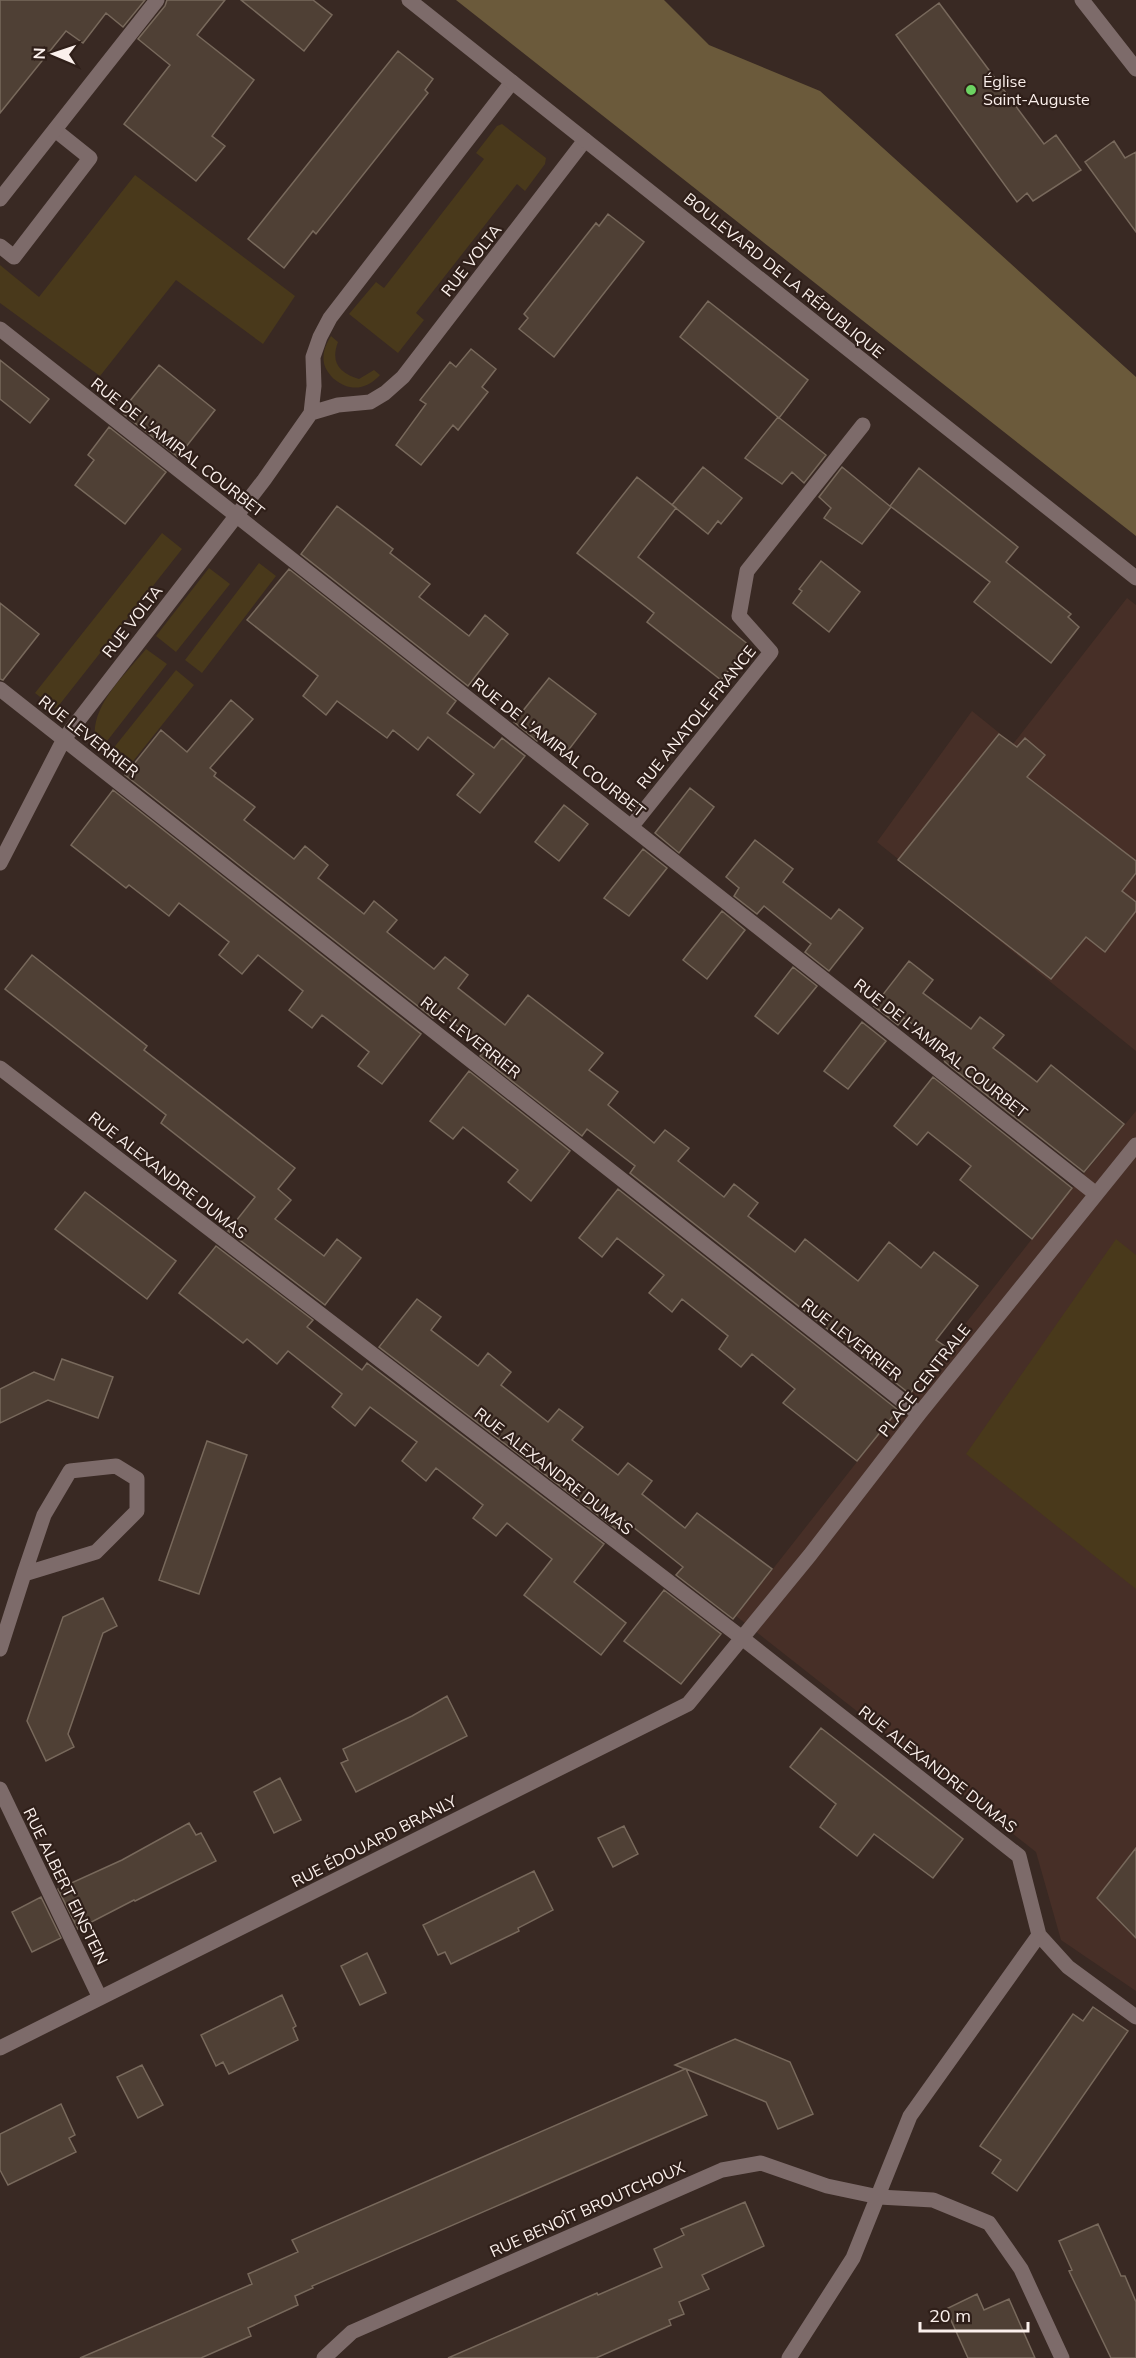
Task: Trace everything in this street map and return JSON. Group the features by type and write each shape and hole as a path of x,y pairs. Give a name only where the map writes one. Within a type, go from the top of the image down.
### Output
{"street":[{"path":"0,199 157,0"},
{"name":"BOULEVARD DE LA RÉPUBLIQUE","path":"409,0 1136,578"},
{"path":"1082,0 1136,69"},
{"path":"311,413 314,386 313,357 330,318 512,82"},
{"path":"0,246 14,257 90,158 55,130"},
{"name":"RUE VOLTA","path":"0,863 64,739 236,516 311,413 338,405 370,402 385,393 403,377 585,140"},
{"name":"RUE DE L'AMIRAL COURBET","path":"0,329 1096,1194"},
{"name":"RUE ANATOLE FRANCE","path":"631,826 771,652 739,616 747,571 863,425"},
{"name":"RUE LEVERRIER","path":"0,689 919,1414"},
{"name":"RUE ALEXANDRE DUMAS","path":"0,1068 742,1638 1019,1856 1039,1935"},
{"name":"PLACE CENTRALE","path":"742,1638 1136,1145"},
{"path":"0,1649 24,1574 44,1515 70,1471 116,1466 137,1479 137,1511 96,1552 24,1574"},
{"name":"RUE ÉDOUARD BRANLY","path":"0,2048 688,1704 742,1638"},
{"name":"RUE ALBERT EINSTEIN","path":"0,1789 100,1998"},
{"path":"789,2358 853,2258 910,2116 1039,1935 1068,1967 1136,2017"},
{"name":"RUE BENOÎT BROUTCHOUX","path":"324,2358 352,2332 722,2170 761,2163 827,2186 879,2196 933,2200 989,2223 1021,2269 1062,2358"}],"shaded area":[{"path":"456,0 664,0 709,45 820,91 1136,377 1136,536"},
{"path":"502,124 546,158 545,164 525,191 517,184 416,313 424,320 398,353 349,314 376,282 384,288 484,159 476,153 497,126"},
{"path":"135,175 295,296 263,344 176,280 100,376 0,303 0,265 39,297"},
{"path":"331,336 338,342 335,356 338,366 347,374 359,379 374,370 380,375 369,384 358,388 346,386 334,379 327,370 324,359 325,349"},
{"path":"162,533 182,549 56,709 35,693"},
{"path":"259,563 276,576 202,673 185,660"},
{"path":"209,568 230,584 176,652 156,636"},
{"path":"1127,598 1136,605 1136,1051 877,842 972,711 1013,744"},
{"path":"146,649 167,664 104,745 95,738 98,714 120,679"},
{"path":"176,670 194,685 130,765 112,750"},
{"path":"1136,1111 1136,1991 1061,1940 1036,1852 736,1616 1064,1198"},
{"path":"1116,1239 1136,1255 1136,1589 966,1454"}],"building":[{"path":"0,0 145,0 123,27 106,13 83,43 66,31 0,113"},
{"path":"167,0 225,0 197,35 254,80 212,136 225,146 196,181 124,124 170,65 138,39 165,6"},
{"path":"241,0 313,0 332,15 304,51"},
{"name":"Église Saint-Auguste","path":"939,3 1044,144 1056,135 1081,170 1033,201 1027,193 1017,202 896,35"},
{"path":"398,51 433,79 425,90 428,93 316,234 313,231 284,268 248,239"},
{"path":"1114,141 1125,158 1136,152 1136,232 1085,162"},
{"path":"608,214 644,242 554,357 519,329 528,318 524,314 596,223 599,226"},
{"path":"708,301 808,380 779,418 680,337"},
{"path":"471,349 496,369 482,387 488,392 458,430 453,425 421,465 396,445 426,404 420,400 450,362 456,367"},
{"path":"0,360 49,399 30,423 0,399"},
{"path":"159,365 215,410 178,457 121,412"},
{"path":"778,417 826,455 804,483 792,472 782,484 745,458"},
{"path":"109,427 166,472 125,524 75,485 94,460 88,455"},
{"path":"703,467 742,498 721,524 718,521 708,534 672,505"},
{"path":"842,467 891,507 862,544 824,518 831,508 819,497"},
{"path":"919,468 1018,547 1006,562 1071,614 1068,617 1079,627 1051,663 974,602 990,582 890,506"},
{"path":"637,477 676,508 638,557 749,645 721,680 647,622 654,613 577,553"},
{"path":"337,506 393,549 390,553 430,584 419,597 469,636 485,615 508,634 468,686 301,554"},
{"path":"821,561 860,592 829,632 793,603 802,591 799,589"},
{"path":"289,569 456,701 447,713 494,748 502,738 525,756 480,813 457,795 474,774 428,737 418,750 393,730 387,738 337,701 326,715 303,696 318,676 247,620"},
{"path":"0,603 39,634 3,680 0,679"},
{"path":"549,678 596,714 567,752 543,733 537,741 514,722"},
{"path":"231,700 253,719 210,768 216,773 214,776 255,807 244,820 294,859 305,846 328,865 318,878 364,914 374,901 397,920 387,932 434,969 445,957 468,975 458,988 505,1025 528,995 603,1053 589,1070 618,1092 608,1105 654,1143 665,1130 689,1148 678,1161 724,1197 734,1184 758,1203 748,1216 795,1252 805,1239 858,1281 889,1242 921,1268 934,1252 978,1286 936,1340 946,1347 910,1394 630,1173 635,1166 587,1129 582,1136 480,1056 484,1051 466,1033 439,1012 433,1018 125,775 161,730 187,752"},
{"path":"999,734 1017,747 1025,738 1045,755 1027,777 1136,861 1136,873 1122,891 1136,902 1136,911 1105,952 1086,937 1051,979 898,860"},
{"path":"690,788 714,807 679,853 655,833"},
{"path":"113,790 421,1034 382,1084 358,1066 369,1052 322,1015 312,1028 289,1010 303,991 258,955 242,974 219,955 229,942 179,903 169,916 129,885 126,888 71,845"},
{"path":"564,805 588,824 559,861 535,842"},
{"path":"755,840 793,869 783,882 831,919 839,909 863,928 829,971 805,952 811,944 764,906 757,914 734,896 739,888 726,877"},
{"path":"643,849 667,868 629,916 604,898"},
{"path":"722,911 745,930 707,979 683,960"},
{"path":"32,955 147,1046 144,1050 295,1168 278,1189 291,1200 275,1219 324,1256 337,1239 361,1258 325,1305 228,1231 255,1197 161,1123 166,1115 5,989"},
{"path":"909,961 933,980 923,993 971,1029 980,1017 1004,1035 993,1048 1037,1082 1051,1065 1124,1124 1084,1172 945,1062 934,1040 904,1018 898,1025 874,1006"},
{"path":"793,967 817,986 778,1034 755,1016"},
{"path":"862,1022 886,1041 848,1089 824,1071"},
{"path":"469,1071 570,1151 531,1201 508,1182 518,1170 463,1127 453,1139 430,1121"},
{"path":"933,1077 1072,1188 1032,1239 960,1180 971,1166 928,1132 917,1145 894,1126"},
{"path":"618,1189 898,1410 857,1461 783,1403 795,1389 752,1354 741,1367 719,1349 728,1336 682,1299 672,1312 649,1293 664,1275 617,1238 602,1257 579,1238"},
{"path":"85,1192 176,1261 147,1299 55,1229"},
{"path":"216,1246 313,1320 307,1327 362,1370 367,1363 604,1544 574,1582 626,1623 601,1655 524,1595 552,1559 507,1523 496,1536 473,1518 483,1505 436,1468 426,1481 402,1461 417,1442 370,1407 355,1426 332,1407 342,1394 288,1351 277,1364 247,1339 243,1343 179,1293"},
{"path":"417,1299 441,1317 431,1330 478,1366 488,1353 511,1372 501,1385 548,1422 559,1409 583,1427 572,1440 618,1475 628,1463 652,1481 642,1494 685,1528 697,1513 772,1569 733,1619 676,1575 683,1567 623,1519 616,1529 379,1347"},
{"path":"62,1359 113,1377 98,1418 48,1400 0,1423 0,1389 34,1372 54,1380"},
{"path":"207,1441 247,1455 199,1594 159,1580"},
{"path":"664,1590 721,1634 681,1684 624,1641"},
{"path":"103,1598 117,1626 103,1633 68,1734 74,1747 46,1761 27,1721 63,1617"},
{"path":"447,1696 467,1736 356,1792 341,1763 348,1760 343,1749 412,1716"},
{"path":"821,1728 963,1839 933,1878 874,1834 857,1856 820,1827 836,1804 790,1767"},
{"path":"280,1778 301,1820 274,1833 254,1792"},
{"path":"189,1823 196,1835 201,1833 216,1861 78,1929 58,1889 122,1860"},
{"path":"624,1826 638,1854 613,1867 598,1838"},
{"path":"1136,1848 1136,1938 1097,1898"},
{"path":"534,1871 553,1910 518,1928 519,1931 451,1964 445,1952 438,1955 423,1925"},
{"path":"41,1897 61,1938 32,1952 12,1912"},
{"path":"367,1953 386,1993 360,2005 341,1966"},
{"path":"282,1995 296,2026 293,2028 298,2040 229,2074 223,2062 216,2066 201,2035"},
{"path":"1093,2007 1128,2031 1017,2191 992,2173 1001,2160 980,2146 1073,2014 1083,2021"},
{"path":"735,2039 790,2062 813,2114 778,2129 766,2102 686,2069 707,2115 312,2286 313,2288 295,2296 298,2305 248,2328 251,2336 201,2358 80,2358 252,2284 248,2274 298,2252 292,2240 685,2069 675,2065"},
{"path":"142,2065 163,2105 138,2118 117,2077"},
{"path":"61,2104 75,2135 69,2138 76,2152 8,2185 0,2170 0,2134"},
{"path":"745,2202 764,2246 702,2275 709,2289 679,2302 684,2314 669,2320 671,2325 596,2358 448,2358 662,2267 654,2249 684,2235 681,2229"},
{"path":"1098,2224 1121,2276 1125,2276 1136,2302 1136,2358 1111,2358 1069,2271 1072,2270 1059,2241"},
{"path":"977,2294 984,2310 1009,2299 1035,2358 968,2358 946,2309"}],"place":[{"name":"Église Saint-Auguste","path":"971,90"}]}
